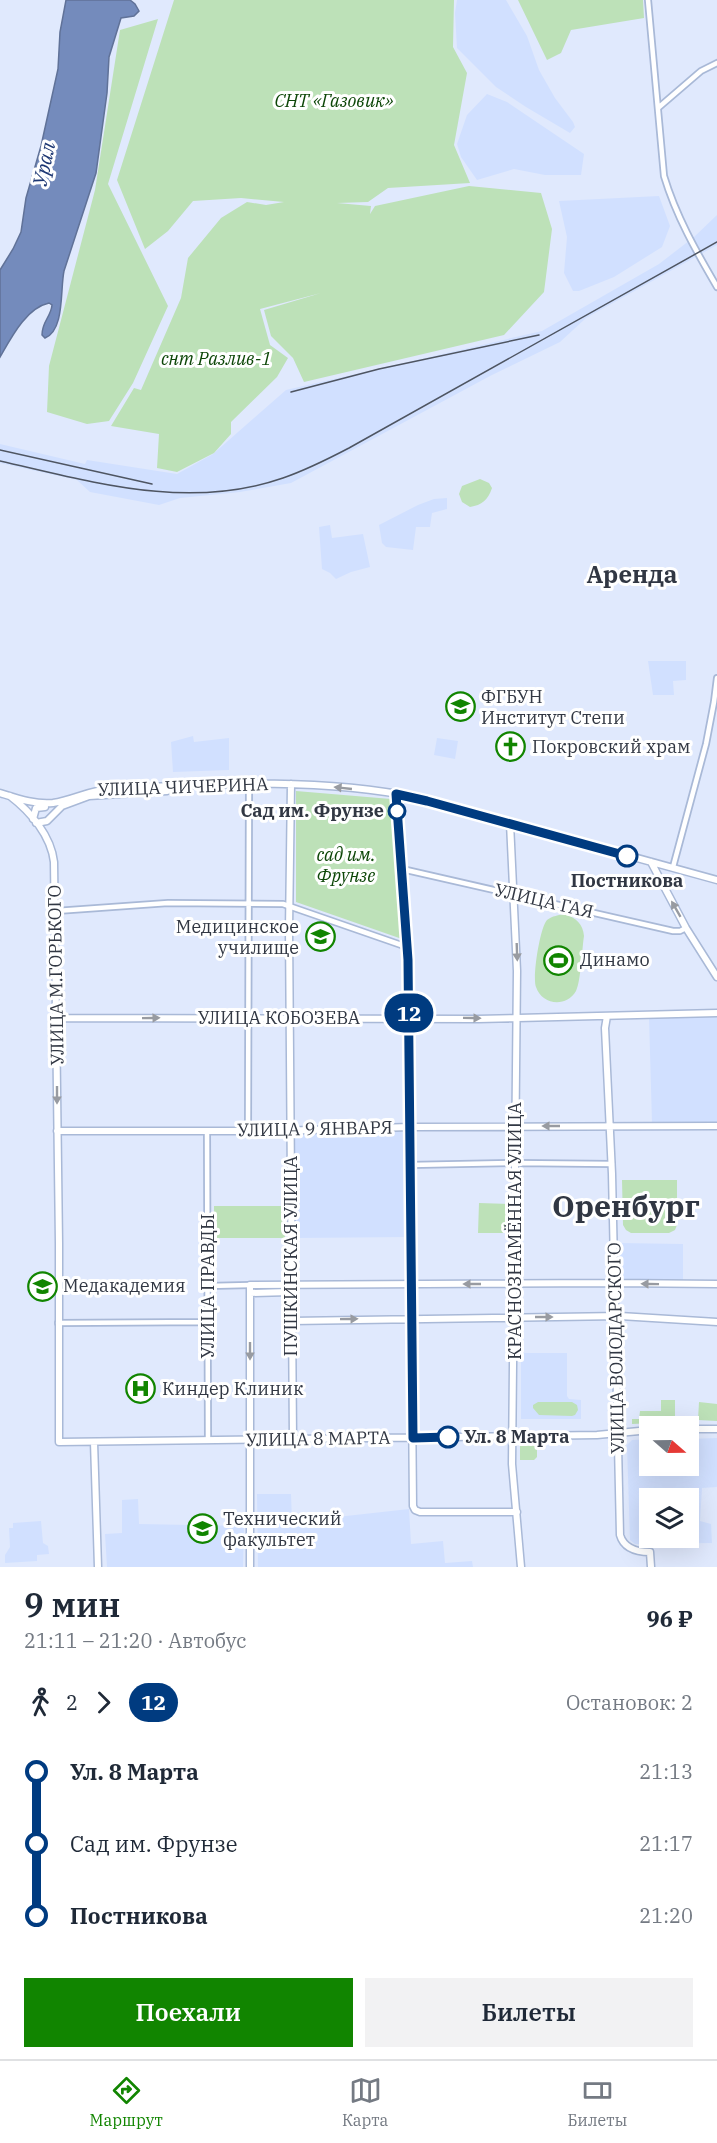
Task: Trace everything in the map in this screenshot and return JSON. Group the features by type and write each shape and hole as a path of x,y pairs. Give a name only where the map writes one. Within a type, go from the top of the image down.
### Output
{"main road":[{"name":"УЛИЦА ЧИЧЕРИНА","path":"34,821 48,819 62,806 94,795 291,784 396,794 717,880"},
{"name":"ПУШКИНСКАЯ УЛИЦА","path":"291,784 289,1018 293,1440"},
{"name":"УЛИЦА ЧИЧЕРИНА","path":"45,807 99,789 249,786"},
{"path":"0,793 45,807 50,814 48,819"},
{"path":"396,794 407,947 409,1018 413,1506 417,1512 517,1512"},
{"name":"УЛИЦА М.ГОРЬКОГО","path":"10,796 34,821 52,848 56,911 59,1442"},
{"path":"34,821 36,808 45,807"},
{"name":"КРАСНОЗНАМЁННАЯ УЛИЦА","path":"510,823 517,954 513,1483 521,1567"},
{"path":"651,862 686,928 717,977"},
{"name":"УЛИЦА КОБОЗЕВА","path":"57,1018 515,1018 717,1012"},
{"name":"УЛИЦА ВОЛОДАРСКОГО","path":"607,1016 605,1028 612,1164 620,1535 629,1548 650,1552 651,1567"},
{"name":"УЛИЦА 9 ЯНВАРЯ","path":"57,1131 248,1131 610,1125 717,1126"},
{"path":"250,1567 250,1289 412,1284 717,1284"},
{"path":"291,1321 615,1316 717,1322"},
{"path":"699,1429 717,1429"},
{"name":"УЛИЦА 8 МАРТА","path":"59,1442 597,1435 639,1431"},
{"path":"94,1442 98,1567"}],"street":[{"path":"648,0 664,176 671,199 692,244 717,287"},
{"path":"658,108 702,71 717,63"},
{"path":"673,867 706,744 717,678"},
{"path":"248,1131 249,786"},
{"name":"УЛИЦА ГАЯ","path":"402,869 673,931 686,928"},
{"path":"56,911 168,903 289,906 407,947"},
{"name":"УЛИЦА ПРАВДЫ","path":"207,1131 208,1440"},
{"path":"411,1165 612,1164"},
{"path":"208,1286 250,1289"},
{"path":"58,1323 208,1322"}],"shaded area":[{"path":"457,0 506,0 527,36 539,70 555,98 573,122 575,127 570,133 496,87 457,48 455,13"},
{"path":"487,94 507,102 584,154 581,175 545,175 514,169 477,180 461,157 457,144 467,115"},
{"path":"659,196 670,226 662,247 614,277 579,291 573,291 564,273 567,237 559,201"},
{"path":"717,215 717,245 586,318 560,342 490,376 291,483 240,492 180,498 159,505 90,492 77,480 0,463 0,444 85,464 87,460 177,474 213,454 286,390 542,331 659,264 694,237"},
{"path":"447,498 447,509 432,513 430,527 416,527 413,550 386,547 382,543 379,525 418,505 434,499"},
{"path":"330,525 332,538 363,534 370,567 336,579 322,569 319,527"},
{"path":"648,661 686,661 686,680 673,681 674,695 653,695"},
{"path":"193,736 194,742 229,738 229,770 173,772 171,742"},
{"path":"437,738 458,741 455,759 434,755"},
{"path":"717,1015 717,1122 652,1123 649,1017"},
{"path":"407,1129 409,1237 294,1238 294,1131"},
{"path":"618,1243 683,1244 683,1282 618,1280"},
{"path":"521,1353 567,1353 567,1396 569,1399 581,1400 581,1419 521,1419"},
{"path":"717,1438 717,1487 702,1488 700,1521 711,1524 712,1543 699,1543 699,1488 639,1488 639,1544 630,1540 627,1445 632,1440 639,1440 639,1476 699,1476 699,1439"},
{"path":"257,1494 291,1494 292,1522 409,1509 411,1544 443,1541 445,1563 472,1561 473,1567 258,1567"},
{"path":"138,1499 139,1524 244,1526 243,1567 107,1567 105,1534 122,1533 122,1500"},
{"path":"41,1521 43,1543 48,1546 49,1554 37,1555 37,1561 5,1563 5,1555 10,1547 9,1528 13,1528 13,1523"}],"green space":[{"path":"174,0 454,0 453,47 467,73 454,145 470,183 388,188 368,202 337,203 371,206 370,214 375,206 469,186 541,193 552,229 544,292 504,335 304,382 293,358 271,336 264,310 321,293 260,309 270,345 288,358 277,377 231,422 231,434 214,453 177,472 157,468 159,434 111,426 134,388 141,390 181,298 188,258 221,218 247,202 266,205 284,202 241,198 193,201 168,231 145,249 117,180"},
{"path":"518,0 643,0 644,18 571,30 561,53 547,60"},
{"path":"158,19 108,184 168,306 133,383 109,421 87,424 47,412 49,366 95,190 120,30"},
{"path":"480,479 489,483 492,488 484,501 470,507 462,502 459,494 462,486"},
{"name":"сад им. Фрунзе","path":"296,791 391,799 402,939 296,902"},
{"name":"Динамо","path":"565,914 572,917 582,928 584,936 580,972 578,986 572,996 561,1002 554,1002 543,998 536,987 536,964 544,925 547,920"},
{"path":"622,1180 677,1180 675,1230 669,1233 631,1233 626,1230 623,1225"},
{"path":"479,1203 510,1204 510,1228 504,1228 503,1233 478,1233"},
{"path":"214,1206 285,1206 285,1238 214,1238"},
{"path":"661,1400 675,1400 675,1416 639,1416 640,1411 661,1411"},
{"path":"538,1402 572,1402 577,1405 578,1410 572,1416 539,1415 533,1408 533,1405"},
{"path":"699,1402 717,1404 717,1421 699,1420"},
{"path":"632,1419 639,1419 639,1424 632,1424"},
{"path":"523,1441 537,1441 537,1457 534,1460 520,1460 520,1444"}],"water":[{"name":"Урал","path":"66,0 130,0 139,11 134,16 121,18 109,57 107,93 96,173 64,271 56,327 45,338 42,335 43,326 52,305 49,303 41,306 26,317 0,357 0,270 21,232 26,198 41,146 58,69 60,32"}],"railway":[{"path":"0,461 105,484 176,493 247,488 283,478 349,448 717,242"},
{"path":"291,392 379,369 539,335"},
{"path":"0,450 152,484"}],"bus line":[{"name":"12","path":"448,1437 413,1438 408,960 396,794 627,856"}],"place":[{"name":"ФГБУН Институт Степи","path":"460,707"},
{"name":"Покровский храм","path":"511,747"},
{"name":"Сад им. Фрунзе","path":"397,811"},
{"name":"Постникова","path":"627,856"},
{"name":"Медицинское училище","path":"320,937"},
{"name":"Динамо","path":"559,960"},
{"name":"Медакадемия","path":"42,1286"},
{"name":"Киндер Клиник","path":"141,1389"},
{"name":"Ул. 8 Марта","path":"448,1437"},
{"name":"Технический факультет","path":"202,1529"}],"district":[{"name":"Аренда","path":"632,575"},
{"name":"Оренбург","path":"626,1207"}],"park label":[{"name":"СНТ «Газовик»","path":"334,101"},
{"name":"снт Разлив-1","path":"216,359"}]}
